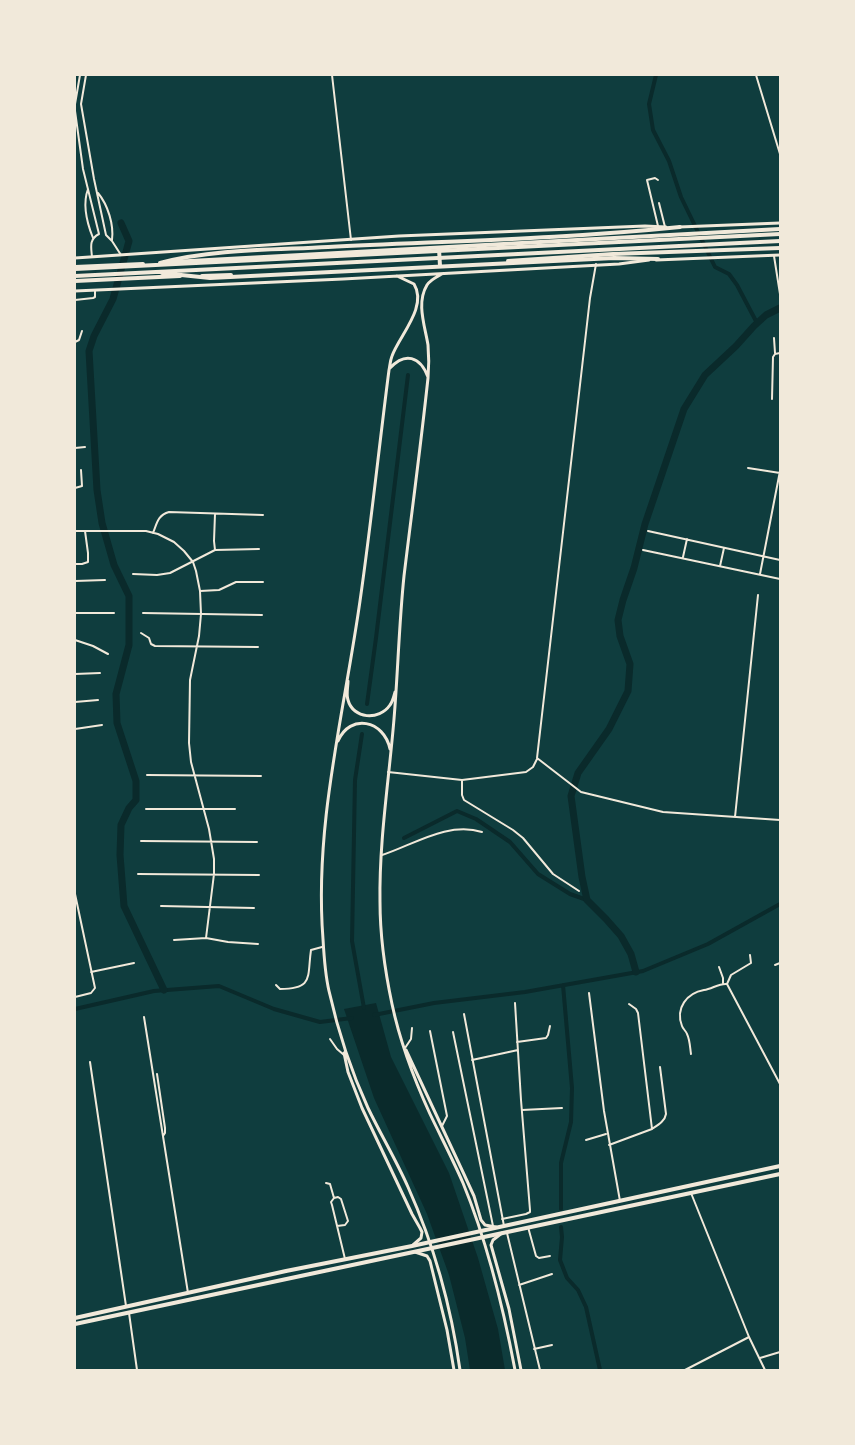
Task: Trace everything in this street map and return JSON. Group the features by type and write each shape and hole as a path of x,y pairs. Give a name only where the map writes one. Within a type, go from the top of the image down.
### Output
{"main road":[{"path":"75,258 399,236 634,226 680,227 780,223"},
{"path":"152,265 223,253 564,237 680,227"},
{"path":"75,268 780,229"},
{"path":"75,268 780,234"},
{"path":"75,276 780,241"},
{"path":"439,248 440,266"},
{"path":"75,281 342,272 613,254 780,248"},
{"path":"212,249 225,259"},
{"path":"152,272 210,278 614,258 780,255"},
{"path":"75,291 442,274 619,264 658,259"},
{"path":"442,274 428,284 422,306 429,358 428,378 404,578 382,855 380,914 392,1006 403,1044 417,1084 462,1182 488,1252 502,1301 515,1370"},
{"path":"397,276 414,284 418,296 413,316 392,356 388,370 360,602 335,748 322,848 321,913 328,990 344,1047 368,1107 407,1186 428,1236 450,1310 460,1370"},
{"path":"388,370 396,362 413,359 422,365 428,378"},
{"path":"349,664 347,696 351,706 361,714 372,716 384,711 392,703 396,687"},
{"path":"335,748 345,730 358,723 366,723 385,735 391,755"},
{"path":"403,1044 470,1188 481,1220 485,1225 502,1226"},
{"path":"344,1047 348,1072 362,1108 422,1232 421,1238 412,1246"},
{"path":"75,1318 780,1166"},
{"path":"75,1324 780,1174"},
{"path":"505,1232 493,1240 491,1245 509,1310 521,1370"},
{"path":"413,1252 427,1256 430,1261 454,1370"}],"street":[{"path":"75,104 80,75"},
{"path":"86,75 81,104 96,190 106,235 121,255"},
{"path":"332,75 351,240"},
{"path":"756,75 780,154"},
{"path":"75,111 88,189 99,234"},
{"path":"78,131 85,130"},
{"path":"658,180 655,178 647,180 658,226"},
{"path":"88,189 86,213 93,238 92,257"},
{"path":"96,190 102,197 113,226 112,241"},
{"path":"659,203 665,227"},
{"path":"93,238 99,234 106,235"},
{"path":"774,256 780,294"},
{"path":"388,772 462,780 526,772 533,768 537,758 590,298 596,264"},
{"path":"75,300 93,298 95,290"},
{"path":"75,342 79,340 82,331"},
{"path":"772,399 774,338"},
{"path":"775,354 780,353"},
{"path":"75,448 85,447"},
{"path":"748,468 780,472 760,575"},
{"path":"75,488 82,486 81,470"},
{"path":"776,497 780,498"},
{"path":"153,533 159,517 165,513 263,515"},
{"path":"215,514 215,550"},
{"path":"75,531 153,533 174,542 193,562 201,591 201,614 190,680 189,743 212,842 214,874 206,938"},
{"path":"75,564 88,562 85,531"},
{"path":"648,531 780,560"},
{"path":"683,558 687,539"},
{"path":"720,566 724,548"},
{"path":"133,574 170,573 215,550 259,549"},
{"path":"643,550 780,579"},
{"path":"75,581 105,580"},
{"path":"201,591 219,590 236,582 263,582"},
{"path":"735,817 758,595"},
{"path":"75,613 114,613"},
{"path":"143,613 262,615"},
{"path":"141,633 154,646 258,647"},
{"path":"75,640 108,654"},
{"path":"75,674 100,674"},
{"path":"75,702 98,700"},
{"path":"75,729 102,725"},
{"path":"537,758 581,792 663,812 780,820"},
{"path":"147,775 261,776"},
{"path":"462,780 464,800 513,830 523,838 553,874 579,891"},
{"path":"146,809 235,808"},
{"path":"382,855 458,829 482,832"},
{"path":"141,841 256,842"},
{"path":"138,874 259,874"},
{"path":"75,894 95,988 91,993 75,997"},
{"path":"161,906 254,908"},
{"path":"174,940 206,938 258,944"},
{"path":"276,985 280,989 298,988 303,985 309,975 311,950 323,947"},
{"path":"691,1054 688,1036 680,1019 683,1004 688,996 696,992 725,984 731,975 751,963 750,955"},
{"path":"92,972 134,963"},
{"path":"775,965 780,963"},
{"path":"719,967 725,984 780,1084"},
{"path":"589,993 609,1145 620,1201"},
{"path":"502,1219 528,1214 530,1210 515,1004"},
{"path":"629,1004 638,1013 652,1129"},
{"path":"464,1014 502,1226"},
{"path":"144,1017 188,1293"},
{"path":"517,1042 546,1038 550,1026"},
{"path":"403,1044 411,1039 412,1028"},
{"path":"430,1031 447,1116 442,1126"},
{"path":"453,1032 493,1226"},
{"path":"330,1039 344,1055"},
{"path":"472,1060 518,1050"},
{"path":"90,1062 126,1306"},
{"path":"609,1145 652,1129 666,1118 660,1067"},
{"path":"157,1074 165,1129 163,1136"},
{"path":"522,1110 562,1108"},
{"path":"586,1140 608,1134"},
{"path":"326,1183 330,1184 334,1198 331,1202 345,1259"},
{"path":"691,1192 749,1337 765,1370"},
{"path":"334,1198 341,1198 348,1221 345,1225 337,1226"},
{"path":"528,1227 536,1256 539,1258 550,1256"},
{"path":"505,1232 540,1370"},
{"path":"519,1285 552,1274"},
{"path":"129,1312 137,1370"},
{"path":"685,1370 749,1337"},
{"path":"534,1349 552,1345"},
{"path":"759,1358 780,1352"}],"water":[{"path":"376,1003 391,1057 449,1173 478,1258 498,1329 505,1370 470,1370 465,1338 449,1275 427,1214 374,1098 344,1009"}],"waterway":[{"path":"656,75 649,104 653,130 669,161 681,197 715,267 729,274 757,323"},
{"path":"121,223 129,241 113,299 89,351 97,490 102,523 114,565 129,596 129,645 116,694 117,723 136,781 136,800 129,808 121,825 120,855 124,906 164,990"},
{"path":"636,972 631,954 621,936 587,900 571,796 578,773 609,729 628,691 630,664 620,636 618,620 645,524 684,409 705,375 766,315 780,308"},
{"path":"367,704 408,375"},
{"path":"362,734 355,780 352,941 364,1008"},
{"path":"404,838 457,811 476,819 510,842 538,874 570,894 587,900"},
{"path":"374,1015 434,1003 525,992 643,971 708,944 780,904"},
{"path":"561,1209 561,1163 571,1122 572,1088 563,985"},
{"path":"75,1009 154,991 219,986 274,1009 320,1022 352,1018"},
{"path":"561,1227 560,1260 567,1278 578,1290 586,1307 600,1370"}]}
